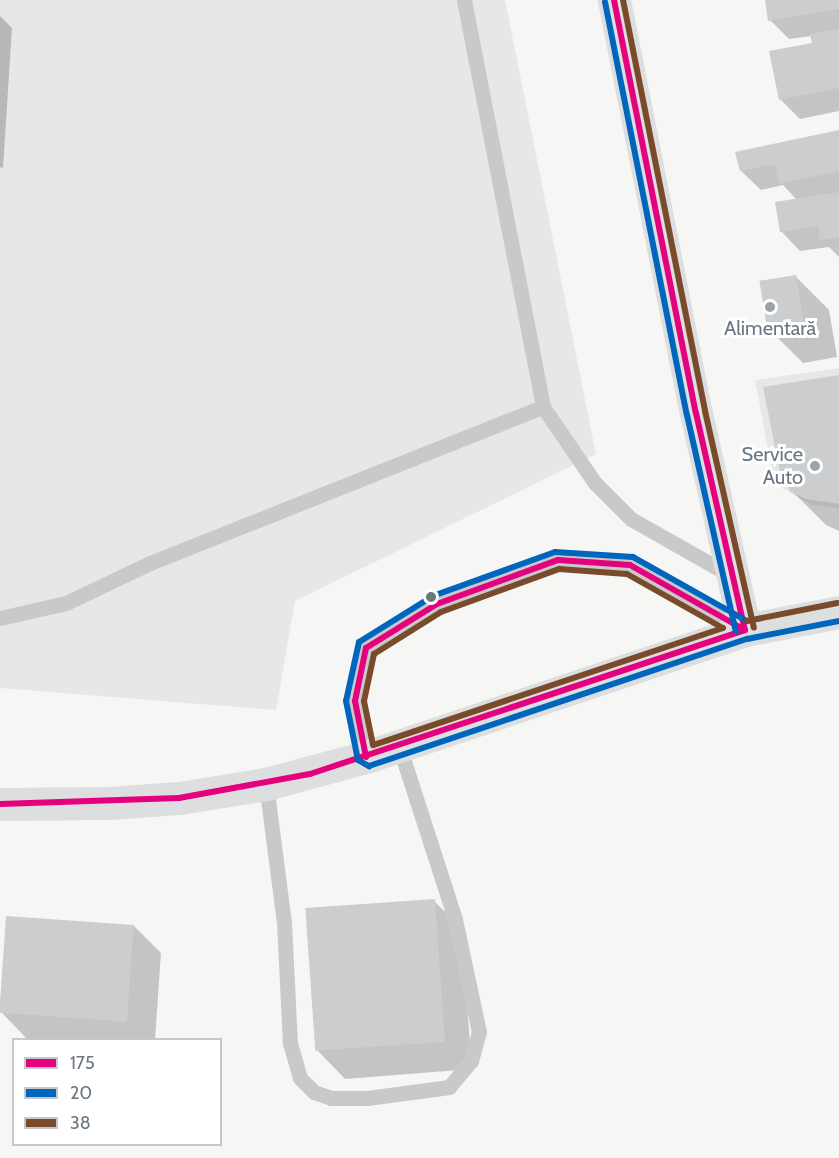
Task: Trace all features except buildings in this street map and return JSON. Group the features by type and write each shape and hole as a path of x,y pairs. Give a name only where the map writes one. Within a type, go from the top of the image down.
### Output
{"main road":[{"path":"614,0 689,380 745,630"},
{"path":"0,804 120,802 266,784 366,757 745,630 839,612"}],"lane":[{"path":"464,0 543,407 595,483 631,519 733,576"},
{"path":"0,618 66,603 150,563 543,407"},
{"path":"366,757 355,701 366,648 437,604 558,560 630,565 745,630"},
{"path":"266,784 284,922 290,1043 300,1078 314,1092 331,1098 367,1098 448,1087 471,1061 479,1032 459,930 399,746"}],"shaded area":[{"path":"0,0 505,0 596,454 295,601 276,710 0,688"},
{"path":"839,368 839,508 812,505 782,488 773,475 755,380"}],"transit line":[{"name":"175","path":"614,0 696,413 745,630"},
{"name":"38","path":"623,0 705,411 754,628"},
{"name":"20","path":"605,2 687,415 736,632"},
{"name":"20","path":"747,621 633,557 555,552 433,596 359,642 346,701 358,760 369,766 747,639 839,621"},
{"name":"175","path":"366,757 355,701 366,648 437,604 558,560 630,565 745,630"},
{"name":"38","path":"559,569 627,574 723,628 373,745 364,701 374,654 441,612 559,569"},
{"name":"38","path":"747,621 837,603"},
{"name":"175","path":"0,804 179,798 310,774 745,630"}],"place":[{"name":"Alimentară","path":"770,307"},
{"name":"Service Auto","path":"815,466"}]}
